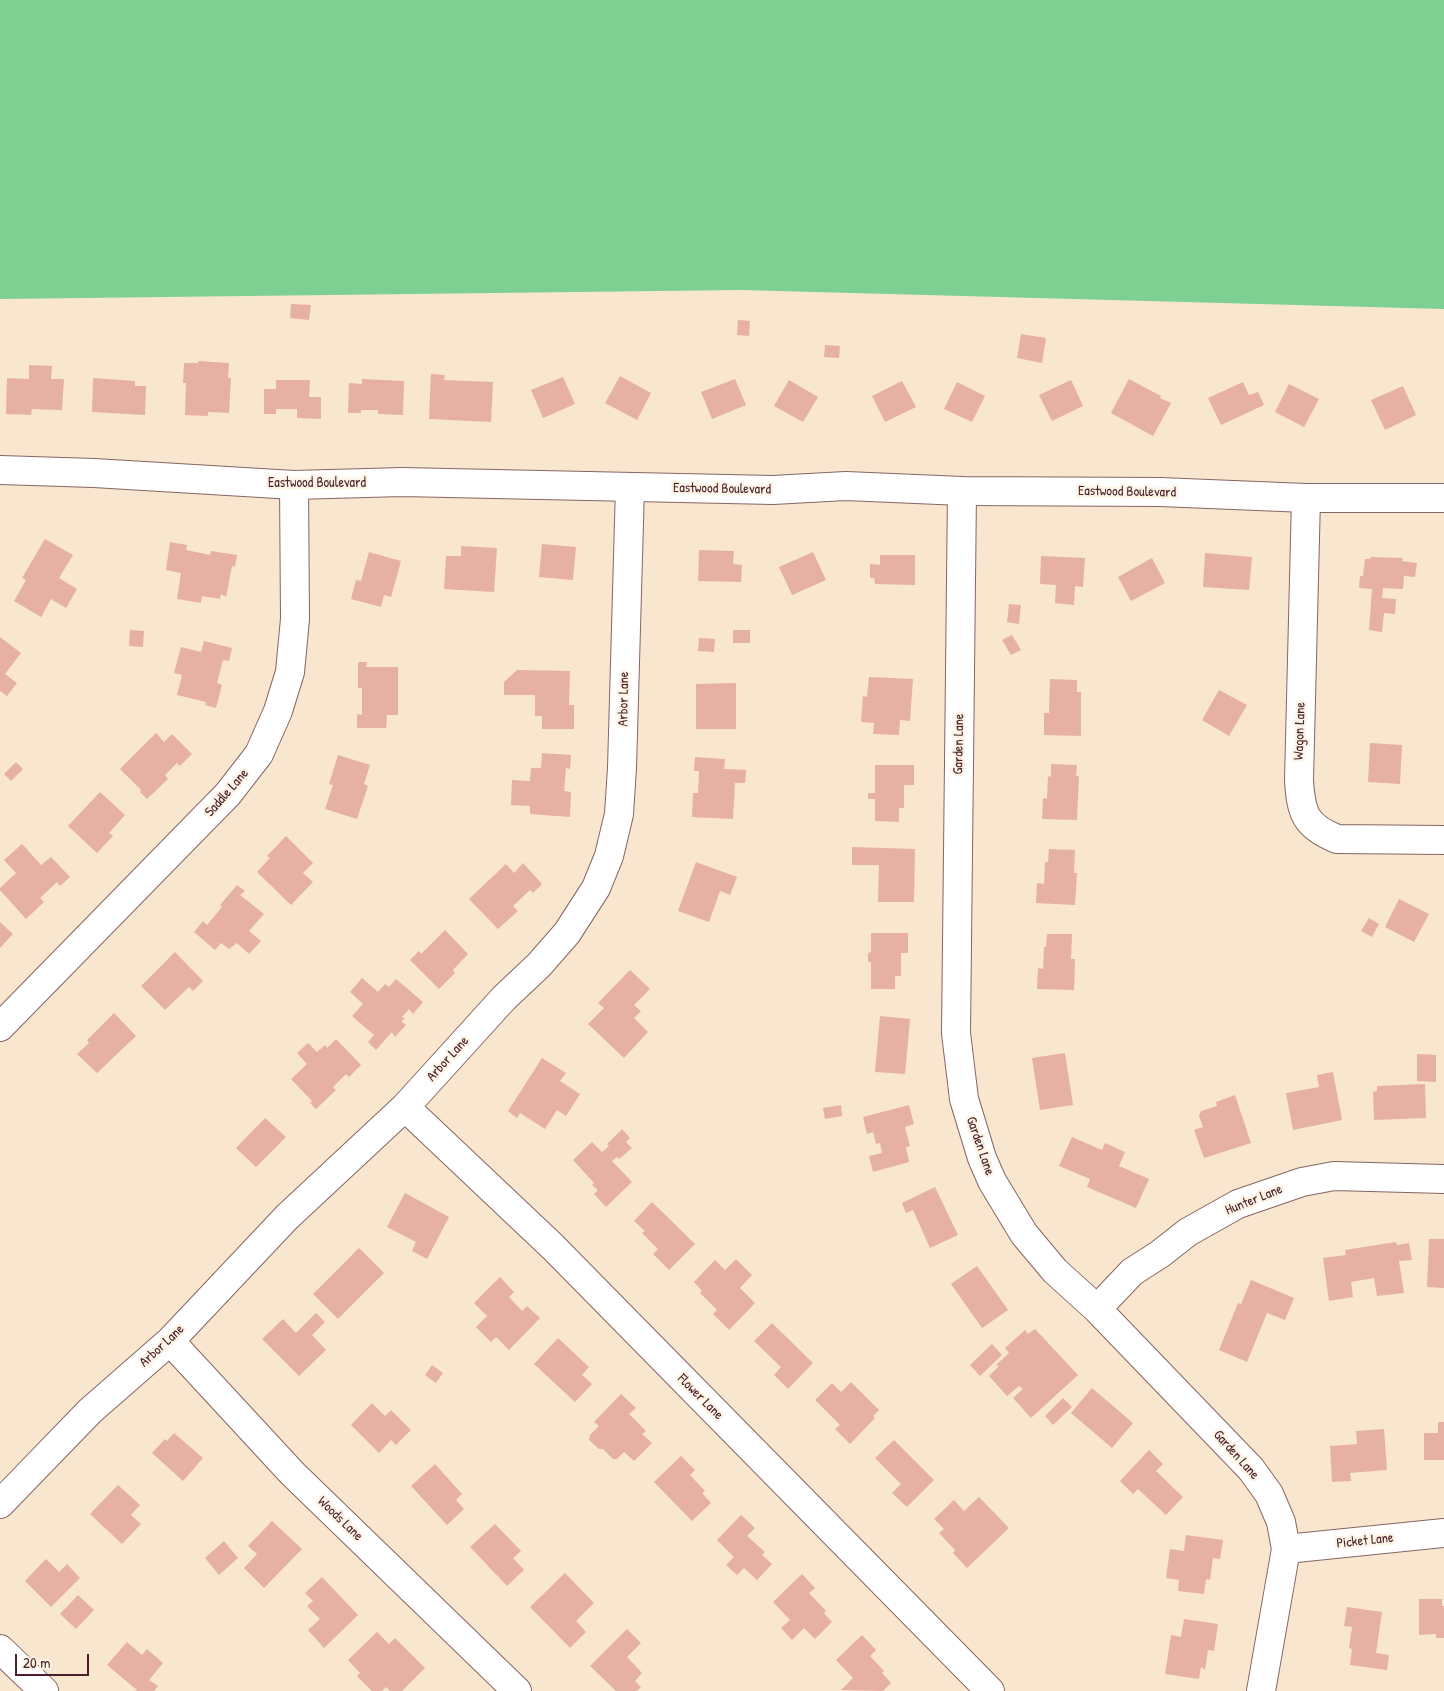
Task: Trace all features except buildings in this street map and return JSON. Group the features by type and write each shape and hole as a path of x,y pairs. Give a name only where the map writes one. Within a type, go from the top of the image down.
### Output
{"street":[{"name":"Eastwood Boulevard","path":"0,470 294,485 402,482 773,490 846,486 962,491 1160,492 1306,498 1444,498"},
{"name":"Saddle Lane","path":"0,1027 228,794 259,754 278,711 290,672 295,619 296,536 294,485"},
{"name":"Arbor Lane","path":"0,1504 90,1412 170,1341 287,1217 405,1107 504,998 539,965 567,932 596,888 608,856 619,814 630,487"},
{"name":"Garden Lane","path":"962,491 956,1033 964,1099 982,1158 992,1181 1024,1234 1055,1271 1097,1309 1252,1469 1269,1494 1281,1522 1286,1549 1261,1691"},
{"name":"Wagon Lane","path":"1306,498 1299,780 1300,799 1305,814 1311,824 1321,833 1337,839 1444,840"},
{"name":"Flower Lane","path":"405,1107 552,1247 990,1691"},
{"name":"Hunter Lane","path":"1097,1309 1132,1272 1160,1254 1188,1232 1238,1204 1302,1182 1334,1176 1444,1180"},
{"name":"Woods Lane","path":"170,1341 292,1473 517,1691"},
{"name":"Picket Lane","path":"1286,1549 1444,1533"},
{"path":"0,1649 44,1691"}],"green space":[{"path":"0,0 1444,0 1444,309 741,290 0,299"}]}
